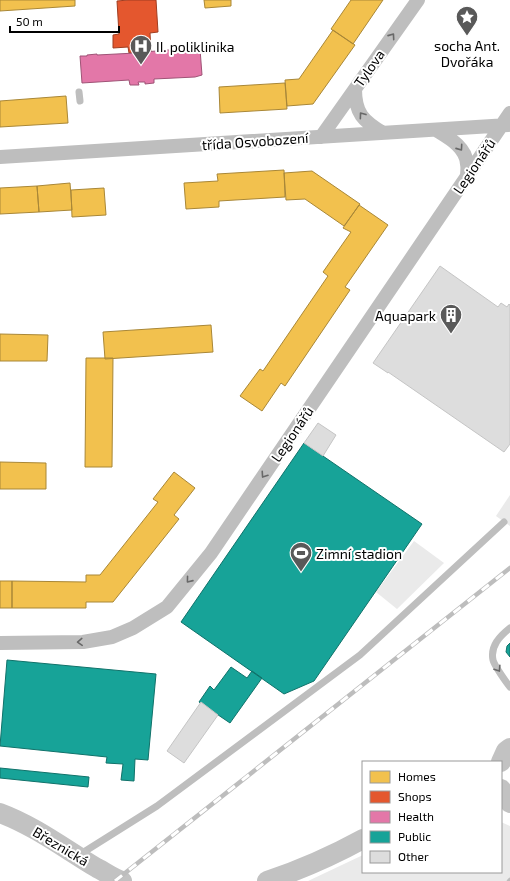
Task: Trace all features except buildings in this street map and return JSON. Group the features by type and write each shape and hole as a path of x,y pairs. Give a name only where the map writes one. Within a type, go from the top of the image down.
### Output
{"street":[{"name":"Tylova","path":"321,137 418,0"},
{"path":"354,89 355,102 360,114 370,125 383,133"},
{"name":"Legionářů","path":"0,643 83,642 112,637 133,628 167,607 211,553 467,176 506,125 510,113"},
{"name":"třída Osvobození","path":"0,157 506,125"},
{"path":"436,130 455,142 463,152 467,162 467,176"},
{"path":"501,761 506,751 510,748"},
{"path":"502,791 510,803"},
{"name":"Březnická","path":"0,813 15,818 42,833 77,856 122,881"},
{"path":"267,881 307,866 362,839"}],"lane":[{"path":"79,92 80,102"},
{"path":"77,856 157,806 360,655 504,522"},
{"path":"510,628 501,635 494,646 493,661 510,687"}],"shaded area":[{"path":"510,495 510,526 496,516"},
{"path":"414,541 444,563 397,609 376,592"},
{"path":"502,822 510,826 510,881 308,881 362,855 362,873 502,873"}],"railway":[{"path":"115,881 510,568"}],"place":[{"name":"socha Ant. Dvořáka","path":"467,36"},
{"name":"II. poliklinika","path":"141,66"},
{"name":"Aquapark","path":"451,334"},
{"name":"Zimní stadion","path":"301,572"}]}
